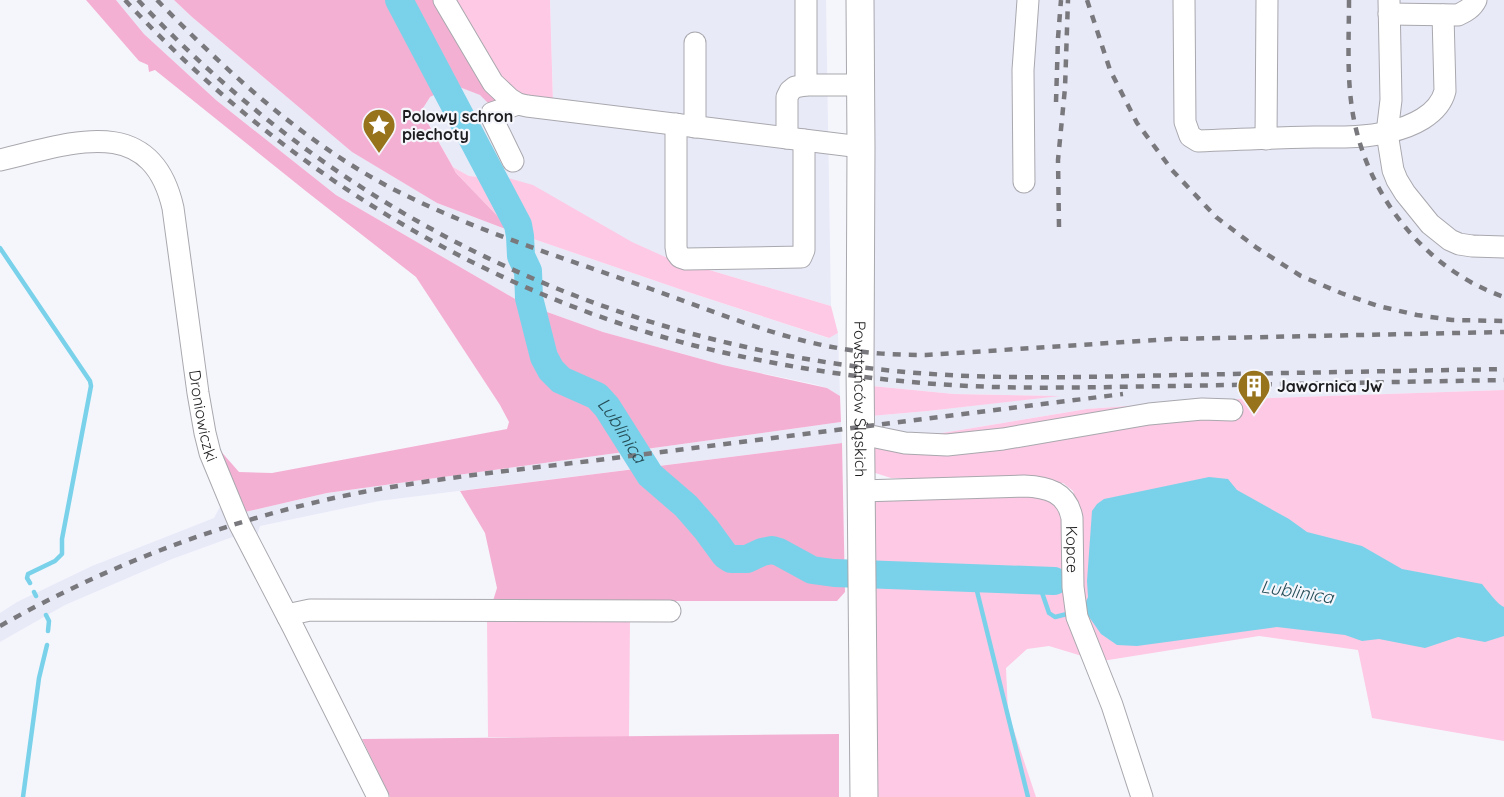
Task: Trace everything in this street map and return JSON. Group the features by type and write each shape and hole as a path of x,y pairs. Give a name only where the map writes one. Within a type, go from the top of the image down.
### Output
{"main road":[{"name":"Powstańców Śląskich","path":"860,0 864,797"}],"street":[{"path":"444,0 493,83 518,104 861,147"},
{"path":"806,0 806,85"},
{"path":"1024,182 1023,70 1028,0"},
{"path":"1184,0 1185,122 1190,136 1198,141 1387,133 1433,113 1443,99 1445,91 1443,15"},
{"path":"1266,139 1267,0"},
{"path":"1476,0 1467,11 1458,15 1389,7 1391,100 1387,133 1393,170 1397,180 1430,224 1450,240 1459,244 1504,248"},
{"path":"695,43 685,125 676,247 680,257 686,259 801,257 804,250 796,139 787,98 795,87 806,85 861,85"},
{"path":"513,161 490,116 492,113 518,104"},
{"name":"Droniowiczki","path":"0,160 82,142 110,141 140,152 149,159 162,177 170,194 198,393 210,453 239,523 378,797"},
{"path":"861,434 905,443 946,445 1003,439 1149,414 1232,410"},
{"name":"Kopce","path":"861,491 1024,486 1038,487 1057,494 1065,500 1072,518 1072,587 1076,612 1112,705 1142,797"},
{"path":"288,617 310,610 670,611"}],"shaded area":[{"path":"86,0 116,0 144,34 216,100 336,195 522,303 603,332 723,365 827,388 840,396 841,422 327,493 245,512 218,448 239,472 272,473 507,429 509,422 416,277 155,70 149,72 148,65 139,61"},
{"path":"116,0 174,0 352,152 437,203 513,232 828,338 838,333 840,396 827,388 813,384 723,365 603,332 522,303 336,195 216,100 144,34"},
{"path":"174,0 438,0 496,101 489,104 480,95 454,85 430,97 421,111 456,173 513,232 437,203 352,152"},
{"path":"286,0 430,97 421,111 453,167 469,176 490,178 497,175 533,185 632,242 692,269 706,269 831,306 838,333 829,338 513,232 451,165"},
{"path":"449,0 550,0 553,103 525,96 502,79 482,54"},
{"path":"550,0 826,0 831,306 706,269 692,270 490,178 469,176 453,167 421,110 430,97 454,85 481,95 489,104 553,97"},
{"path":"870,0 1504,0 1504,390 1211,400 1087,409 924,436 871,431 871,416 1053,396 954,394 872,386"},
{"path":"872,386 954,394 1060,396 871,416"},
{"path":"1504,390 1504,741 1372,718 1358,650 1259,636 1102,661 1085,624 1079,509 1073,491 1063,483 891,478 872,472 871,431 924,436 1087,409 1211,400"},
{"path":"841,422 842,443 379,501 260,526 257,536 245,512 327,493"},
{"path":"842,443 845,592 837,601 492,604 497,588 485,533 460,491"},
{"path":"1038,493 1064,507 1082,656 1049,646 1027,649 1006,668 1008,713 1036,797 876,797 872,503 894,496"},
{"path":"222,503 238,535 172,559 65,605 0,642 0,613 17,602 92,566 214,518"},
{"path":"487,617 630,617 629,737 488,737"},
{"path":"839,734 839,797 390,797 362,739"}],"water":[{"path":"1209,477 1228,479 1237,490 1289,519 1307,532 1362,546 1402,569 1482,584 1504,607 1504,636 1485,642 1458,637 1425,648 1379,639 1362,641 1345,635 1277,627 1137,646 1117,645 1101,634 1087,614 1085,604 1088,597 1092,511 1104,499"}],"waterway":[{"name":"Lublinica","path":"399,0 518,225 521,256 528,271 529,298 544,357 551,370 561,380 597,396 607,407 650,475 686,506 725,555 731,559 747,559 772,550 812,570 834,573 1054,581"},
{"path":"0,248 90,381 91,386 62,539 62,554 55,561 28,574 27,578 30,583"},
{"path":"974,579 1028,797"},
{"path":"1038,581 1049,613 1055,617 1071,613"},
{"path":"34,592 36,596"},
{"path":"46,615 49,621 48,631"},
{"path":"23,797 39,678 47,645"}],"railway":[{"path":"125,0 184,60 247,116 314,167 384,213 457,254 533,290 611,321 692,345 813,370 966,386 1025,388 1504,380"},
{"path":"138,0 218,78 303,147 392,207 487,258 586,300 689,333 795,357 905,372 973,376 1076,377 1504,369"},
{"path":"157,0 239,79 297,128 328,150 393,189 456,218 520,243 749,324 799,339 859,351 926,355 1171,339 1504,332"},
{"path":"1056,102 1061,0"},
{"path":"1059,227 1058,160 1065,88 1068,0"},
{"path":"1087,0 1110,70 1137,123 1172,170 1216,217 1257,248 1301,276 1341,293 1378,306 1417,315 1452,320 1504,321"},
{"path":"1349,0 1351,101 1357,133 1367,164 1382,194 1400,221 1446,266 1474,284 1504,297"},
{"path":"0,626 86,582 176,544 268,514 363,492 460,477 1123,394"}],"place":[{"name":"Polowy schron piechoty","path":"379,154"},
{"name":"Jawornica Jw","path":"1254,415"}]}
